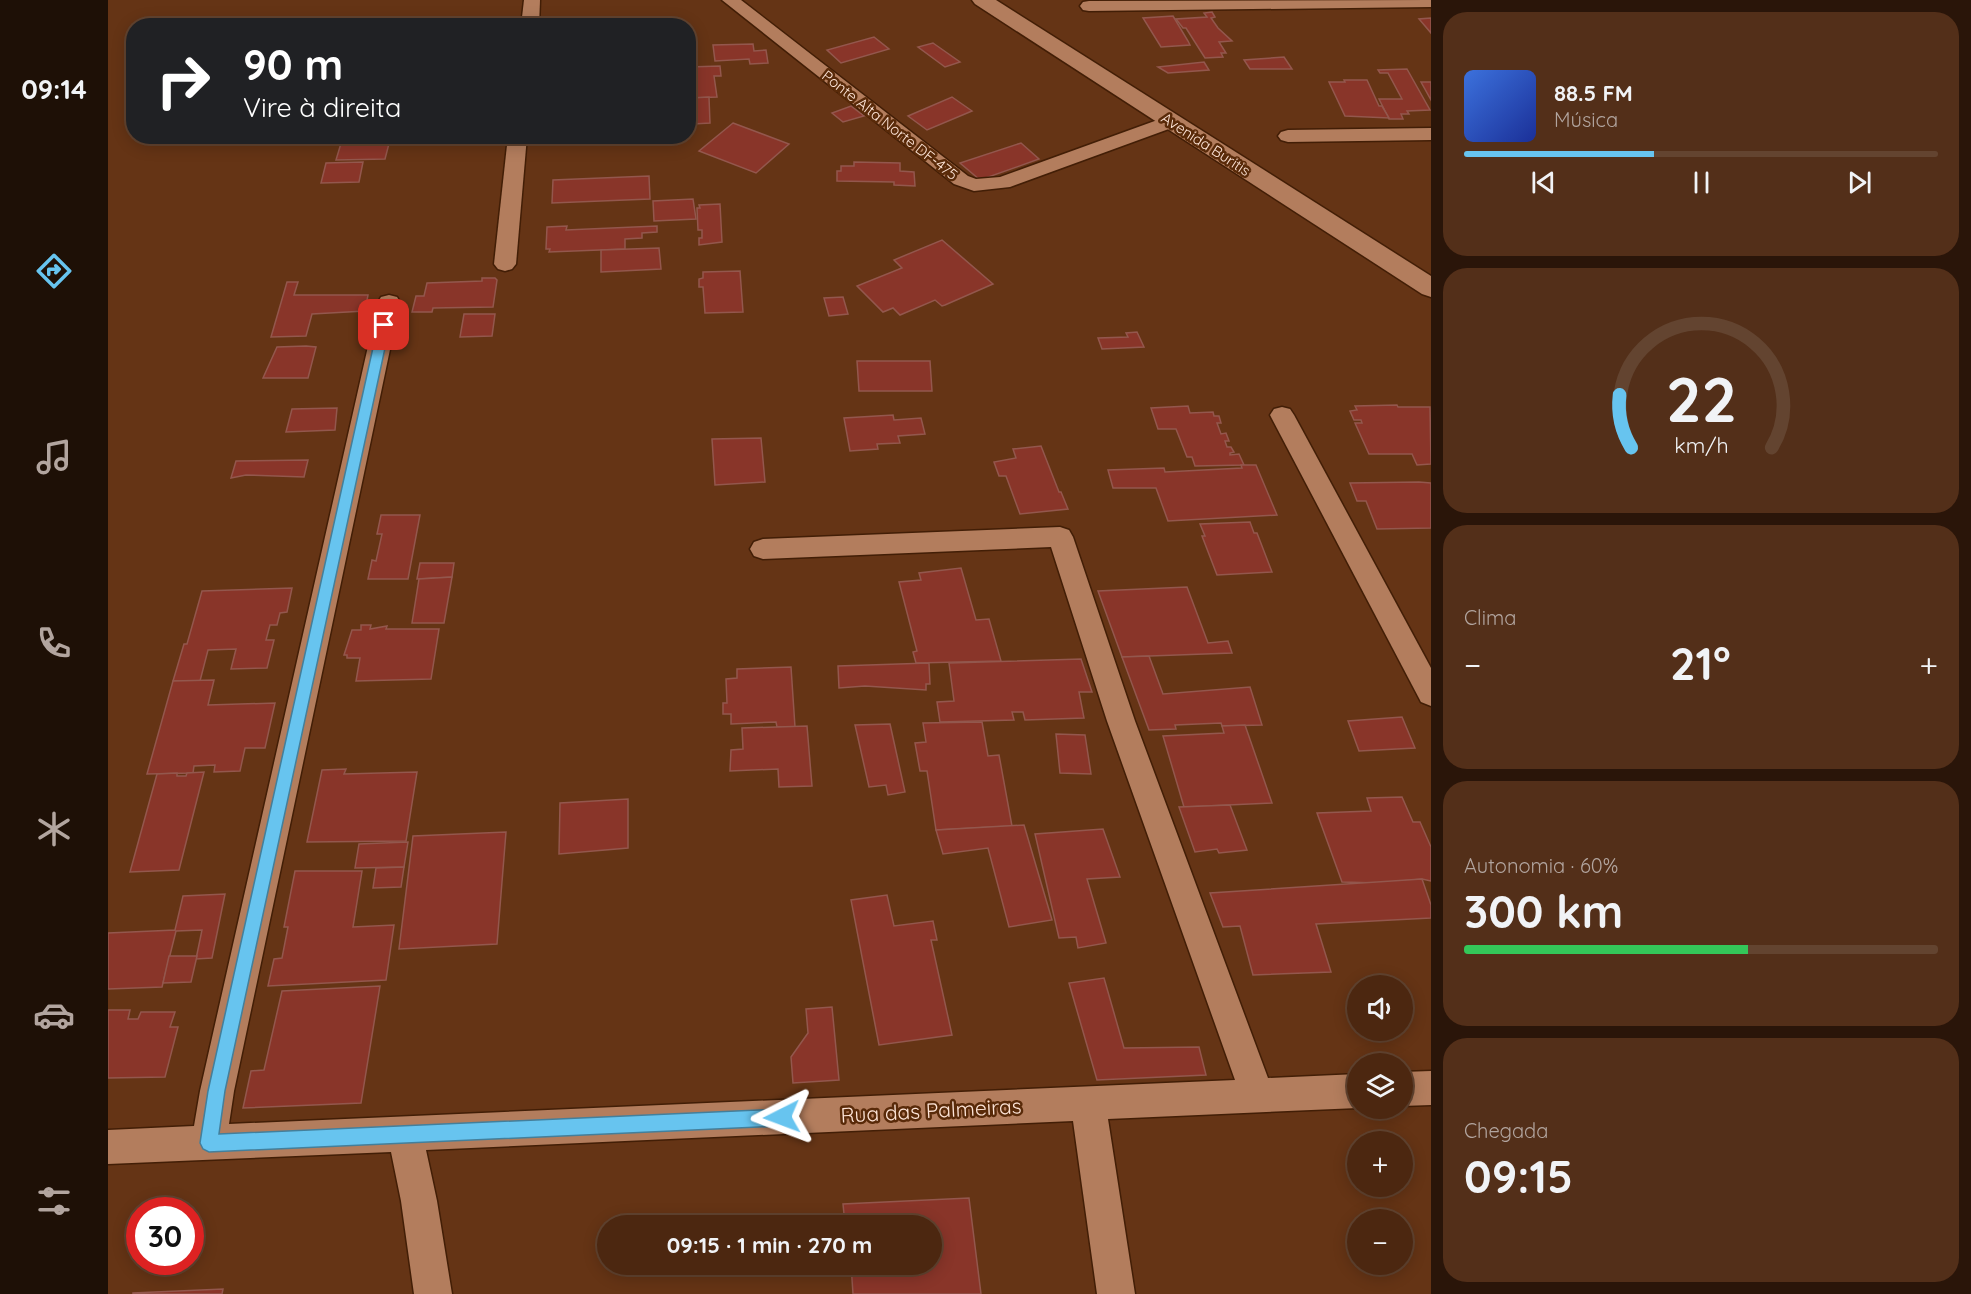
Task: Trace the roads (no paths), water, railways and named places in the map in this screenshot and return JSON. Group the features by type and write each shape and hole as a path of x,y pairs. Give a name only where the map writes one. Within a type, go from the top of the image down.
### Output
{"street":[{"path":"531,18 532,0"},
{"name":"Ponte Alta Norte DF-475","path":"730,0 961,180 974,185 1003,183 1170,122"},
{"name":"Avenida Buritis","path":"982,0 1431,288"},
{"path":"1089,6 1431,2"},
{"path":"1288,136 1431,134"},
{"path":"505,264 517,144"},
{"path":"209,1143 217,1091 389,302"},
{"path":"1282,416 1431,694"},
{"path":"763,549 1060,537 1121,721 1258,1096"},
{"path":"1413,1089 1431,1088"},
{"name":"Rua das Palmeiras","path":"108,1147 1347,1092"},
{"path":"1088,1103 1116,1294"},
{"path":"405,1134 419,1201 433,1294"}]}
